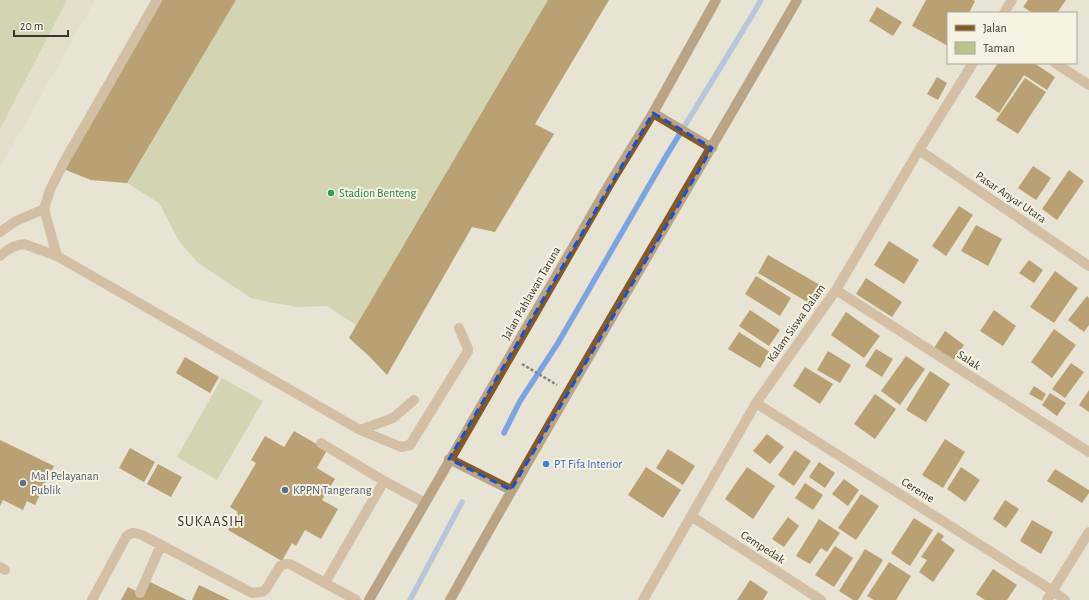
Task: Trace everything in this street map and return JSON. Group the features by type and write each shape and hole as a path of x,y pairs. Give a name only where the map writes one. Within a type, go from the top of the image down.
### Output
{"main road":[{"name":"Jalan Pahlawan Taruna","path":"369,600 606,189 653,113 716,0"},
{"path":"450,600 511,490 797,0"},
{"path":"653,113 712,148"},
{"path":"449,460 511,490"}],"street":[{"path":"57,256 44,209 50,190 64,162 157,0"},
{"path":"1005,12 1012,0"},
{"name":"Kalam Siswa Dalam","path":"643,600 756,403 836,290 919,150 972,64"},
{"path":"1057,64 1089,85"},
{"name":"Pasar Anyar Utara","path":"919,150 1089,265"},
{"path":"0,232 16,221 44,209"},
{"path":"0,256 6,250 21,244 57,256 360,430 401,447 410,445 468,351 459,328"},
{"name":"Salak","path":"836,290 1089,452"},
{"path":"360,430 393,418 414,400"},
{"name":"Cereme","path":"756,403 1065,600"},
{"path":"321,443 384,481 425,503"},
{"path":"325,583 384,481"},
{"name":"Cempedak","path":"691,516 821,600"},
{"path":"92,600 126,537 133,532 162,545 260,597 280,566 283,564 290,564 356,600"},
{"path":"1047,600 1089,532"},
{"path":"140,593 162,545"}],"path":[{"path":"529,368 554,383"}],"highlighted area":[{"path":"653,113 712,148 511,490 449,459"}],"shaded area":[{"path":"0,0 95,0 0,168"}],"green space":[{"path":"0,0 67,0 0,129"},
{"name":"Stadion Benteng","path":"159,0 609,0 535,124 495,232 472,227 387,375 349,338 356,325 327,306 297,307 251,298 198,263 179,241 159,203 127,183 91,180 61,168"},
{"path":"222,378 263,401 217,480 177,457"}],"building":[{"path":"159,0 236,0 127,183 91,180 61,168"},
{"path":"548,0 609,0 535,124 554,134 495,232 472,227 387,375 349,338"},
{"path":"926,0 975,1 970,12 947,12 947,45 912,26"},
{"path":"1028,0 1066,0 1058,12 1031,12 1023,7"},
{"path":"877,7 902,22 893,36 869,21"},
{"path":"997,64 1036,64 1055,77 1047,90 1024,75 999,113 975,97"},
{"path":"937,77 947,83 938,100 927,94"},
{"path":"1025,78 1046,92 1018,134 996,120"},
{"path":"1033,166 1051,178 1036,200 1018,188"},
{"path":"1069,170 1084,181 1057,220 1042,209"},
{"path":"959,206 973,215 946,256 932,246"},
{"path":"976,225 1002,239 988,266 961,251"},
{"path":"889,241 919,260 904,284 874,265"},
{"path":"768,255 820,285 809,303 758,273"},
{"path":"1029,260 1043,270 1034,283 1019,273"},
{"path":"1055,271 1078,288 1054,323 1030,307"},
{"path":"756,276 791,298 780,316 745,294"},
{"path":"866,278 902,302 892,317 856,294"},
{"path":"1087,296 1089,298 1089,325 1084,332 1068,320"},
{"path":"750,310 780,330 769,346 739,326"},
{"path":"994,310 1016,326 1003,346 980,331"},
{"path":"846,312 880,336 864,358 831,335"},
{"path":"1054,329 1076,345 1052,378 1031,362"},
{"path":"945,331 964,345 953,361 934,348"},
{"path":"739,332 770,352 760,368 728,349"},
{"path":"876,349 893,359 882,377 865,366"},
{"path":"828,351 851,365 840,383 817,370"},
{"path":"906,356 925,369 900,405 881,391"},
{"path":"185,357 219,377 210,393 176,373"},
{"path":"1071,363 1084,372 1065,398 1052,389"},
{"path":"805,367 833,384 820,404 793,386"},
{"path":"930,371 950,384 926,422 906,410"},
{"path":"1034,386 1046,394 1042,401 1029,394"},
{"path":"1089,390 1089,412 1079,405"},
{"path":"1050,393 1066,403 1057,416 1042,405"},
{"path":"875,394 896,409 875,439 854,424"},
{"name":"KPPN Tangerang","path":"294,431 327,450 317,468 335,479 322,500 338,509 321,539 305,530 296,546 292,543 282,561 228,530 238,512 230,507 256,463 251,460 265,436 284,447"},
{"path":"767,434 784,447 770,464 753,451"},
{"path":"945,439 965,452 943,488 922,475"},
{"name":"Mal Pelayanan Publik","path":"0,440 54,466 35,505 27,501 23,510 3,500 0,506"},
{"path":"130,448 155,462 144,482 119,468"},
{"path":"668,449 695,466 683,485 656,468"},
{"path":"795,450 811,461 794,486 778,475"},
{"path":"819,462 835,473 825,488 809,477"},
{"path":"158,464 182,477 171,497 147,484"},
{"path":"646,467 681,490 663,518 628,495"},
{"path":"747,467 775,486 753,519 725,499"},
{"path":"961,467 980,480 965,502 947,489"},
{"path":"1055,469 1089,490 1089,493 1082,503 1047,481"},
{"path":"844,479 859,490 848,506 832,494"},
{"path":"805,483 823,495 813,510 795,498"},
{"path":"861,494 879,506 856,540 838,528"},
{"path":"1005,500 1019,509 1006,528 993,519"},
{"path":"788,517 799,526 784,547 772,539"},
{"path":"914,518 933,530 910,566 891,553"},
{"path":"819,519 840,533 827,552 821,548 810,564 796,556"},
{"path":"1032,520 1053,532 1041,554 1020,541"},
{"path":"938,532 944,536 941,540 955,550 933,582 919,572 927,560 921,557"},
{"path":"835,546 853,558 834,587 815,575"},
{"path":"865,549 883,560 858,600 853,600 839,591"},
{"path":"889,562 911,576 896,600 874,600 867,596"},
{"path":"993,569 1017,585 1007,600 985,600 976,594"},
{"path":"750,580 768,592 763,600 737,600"},
{"path":"148,581 187,600 121,600 128,587 142,594"},
{"path":"199,585 230,600 192,600"}],"waterway":[{"path":"504,433 520,401 558,343 665,158 761,0"},
{"path":"410,600 462,502"}],"place":[{"name":"Stadion Benteng","path":"331,193"},
{"name":"PT Fifa Interior","path":"546,464"},
{"name":"Mal Pelayanan Publik","path":"23,483"},
{"name":"KPPN Tangerang","path":"285,490"}],"district":[{"name":"SUKAASIH","path":"211,522"}]}
